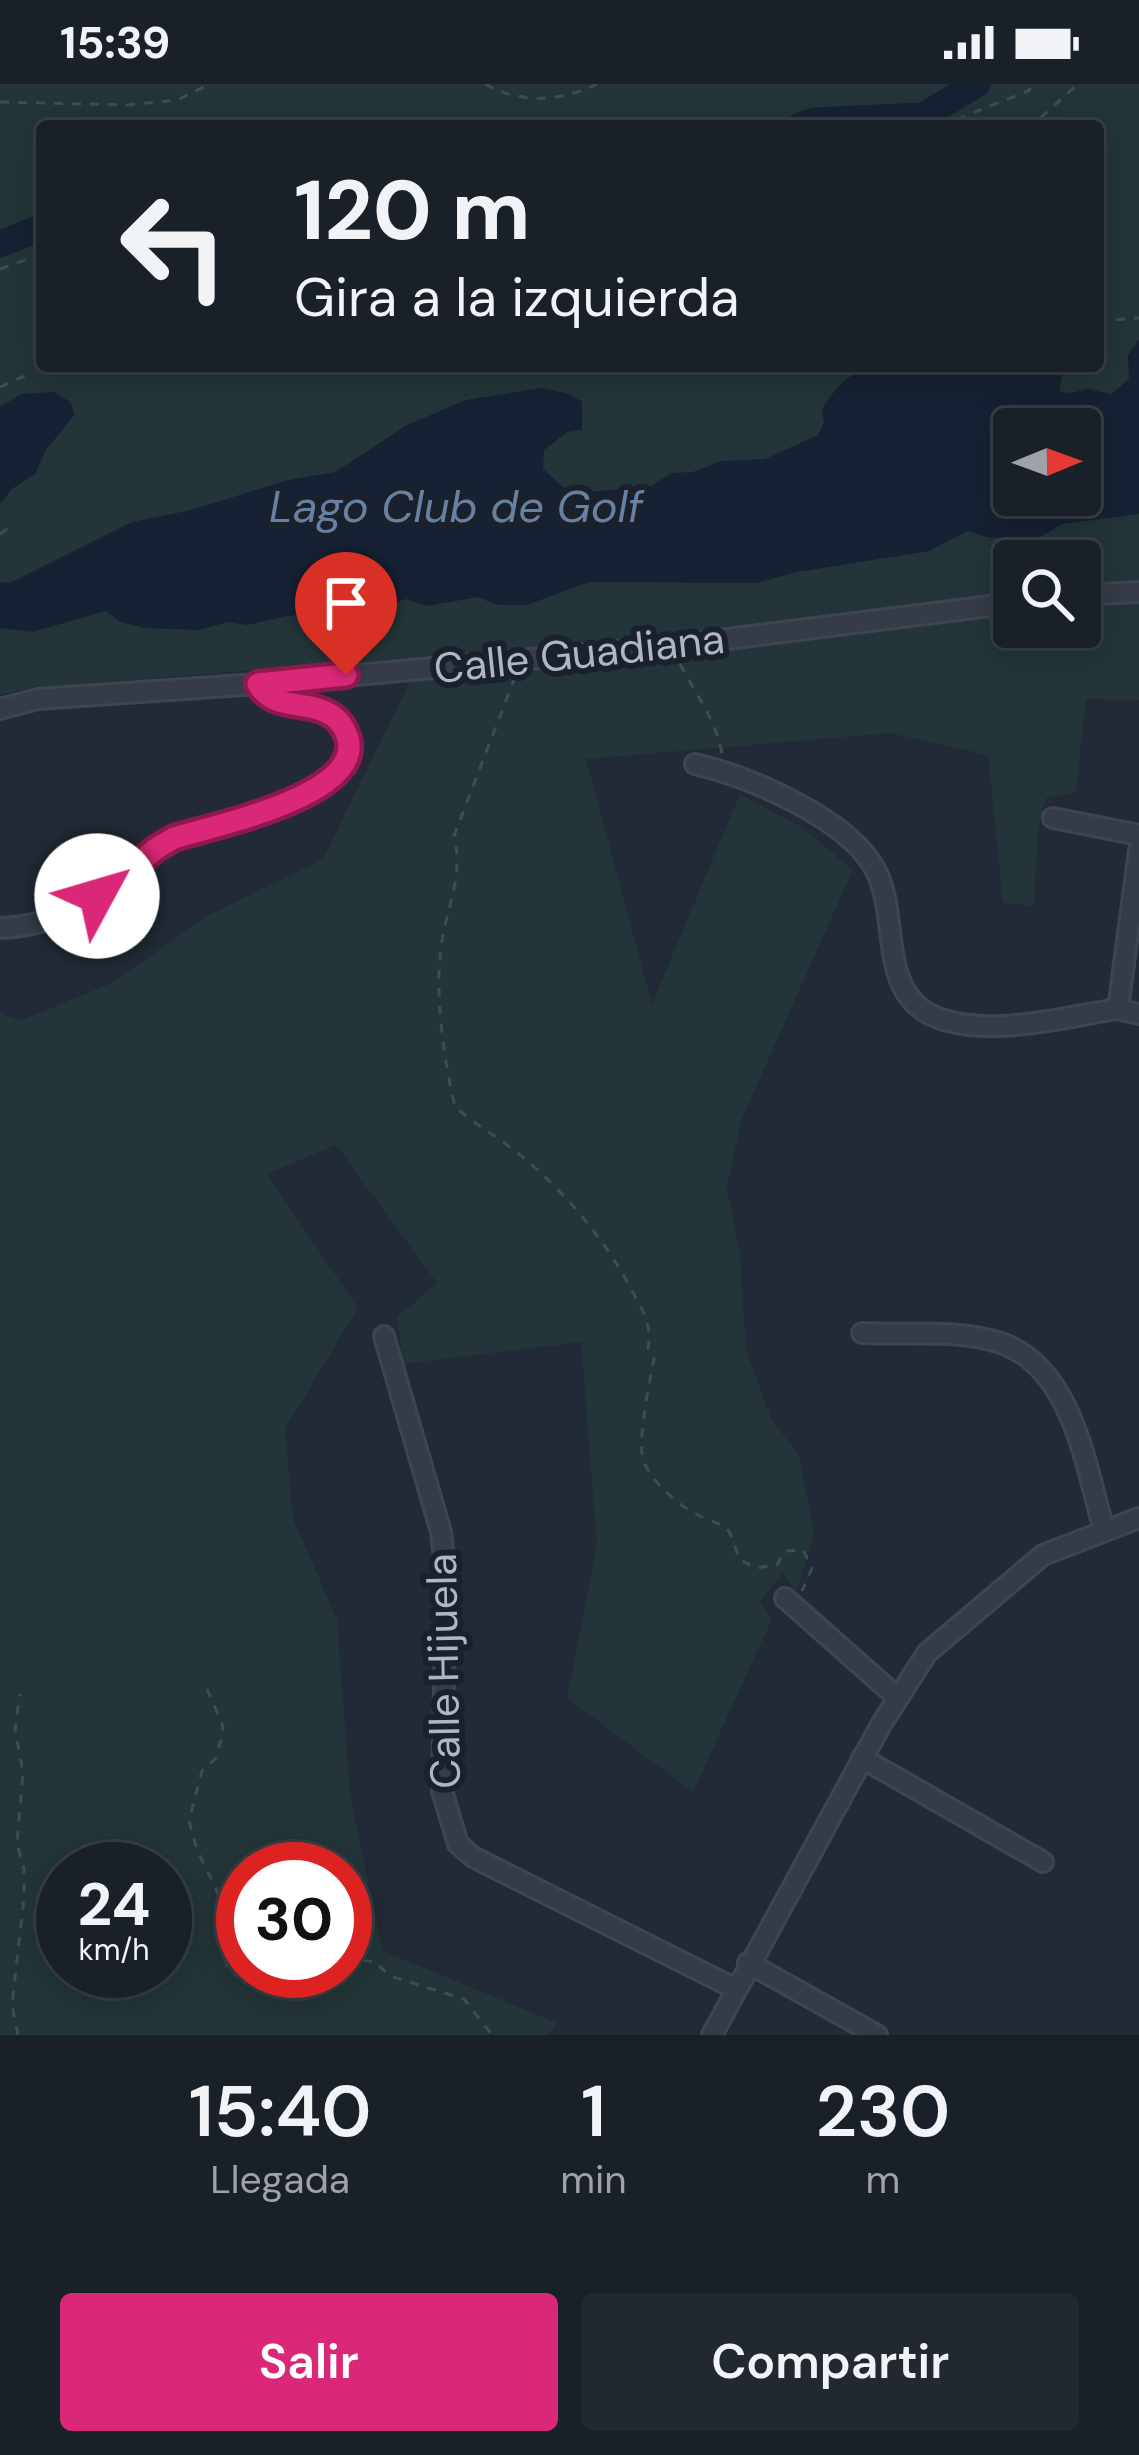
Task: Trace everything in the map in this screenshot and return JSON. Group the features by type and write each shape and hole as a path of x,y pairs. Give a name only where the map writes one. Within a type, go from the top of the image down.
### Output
{"street":[{"path":"1101,594 1139,592"},
{"name":"Calle Guadiana","path":"0,709 38,699 672,646 993,606"},
{"path":"0,928 43,922 82,907 174,838 303,796 334,779 350,752 338,719 327,712 278,702 258,684"},
{"path":"695,764 777,794 841,832 875,869 888,912 892,961 902,987 918,1006 943,1020 987,1026 1118,1009 1139,1014"},
{"path":"1053,818 1139,835"},
{"path":"1118,1009 1139,850"},
{"path":"862,1333 1002,1343 1042,1370 1070,1415 1104,1530"},
{"name":"Calle Hijuela","path":"384,1336 441,1532 446,1579 442,1791 458,1844 473,1857 734,1988"},
{"path":"712,2035 862,1758 927,1654 1043,1555 1139,1518"},
{"path":"790,1603 898,1698"},
{"path":"862,1758 1043,1862"},
{"path":"748,1963 877,2035"}],"path":[{"path":"0,102 177,100 210,84"},
{"path":"485,84 508,97 570,98 597,84"},
{"path":"955,120 1028,91 1034,84"},
{"path":"1038,120 1078,84"},
{"path":"0,269 36,256"},
{"path":"1104,321 1139,318"},
{"path":"0,388 32,374"},
{"path":"0,534 13,525"},
{"path":"672,646 716,722 721,770"},
{"path":"522,658 454,836 460,858 446,921 436,1007 446,1038 454,1107 520,1154 568,1198 614,1258 651,1335 648,1348 654,1359 644,1393 643,1461 661,1487 698,1515 720,1521 730,1532 739,1559 755,1568 777,1565 785,1551 803,1550 812,1568 790,1603"},
{"path":"207,1689 223,1726 222,1736 216,1758 202,1772 189,1821 216,1888"},
{"path":"18,2035 12,2005 24,1897 24,1868 17,1844 22,1772 15,1729 20,1694"},
{"path":"372,1962 390,1976 464,1999 492,2035"}],"shaded area":[{"path":"0,84 1139,84 1139,700 1086,699 1076,792 1046,798 1038,828 1034,906 1003,903 988,755 890,733 586,759 652,1004 740,794 802,827 853,870 742,1118 727,1187 740,1254 746,1350 771,1418 799,1456 814,1533 797,1591 782,1573 760,1602 772,1619 693,1792 567,1698 597,1545 581,1342 403,1364 397,1317 437,1283 336,1145 267,1174 358,1308 285,1429 293,1519 337,1619 350,1795 360,1842 216,1842 216,1998 372,1998 372,1899 383,1951 557,2023 549,2035 0,2035 0,1013 20,1021 114,982 207,916 323,859 422,657 29,688 0,695"}],"water":[{"name":"Lago Club de Golf","path":"1139,339 1139,514 1062,524 1042,536 1021,540 968,531 929,551 756,583 589,582 527,605 497,605 478,597 427,606 406,599 377,608 287,616 247,625 228,622 198,630 145,628 120,622 106,611 32,632 0,628 0,583 12,582 132,522 335,472 407,425 466,400 541,388 570,394 582,402 582,430 567,432 544,450 543,469 565,489 588,492 651,486 672,473 693,472 721,461 765,459 818,435 824,423 822,410 838,388 860,372 1063,372 1059,391 1088,389 1111,394 1129,379 1128,355"},
{"path":"54,392 70,402 75,414 46,450 35,474 0,504 0,407 21,394"}],"waterway":[{"path":"836,120 923,116 977,84"},
{"path":"0,244 36,229"}],"route":[{"path":"97,896 174,838 303,796 334,779 350,752 338,719 304,705 278,702 258,684 346,675"}]}
